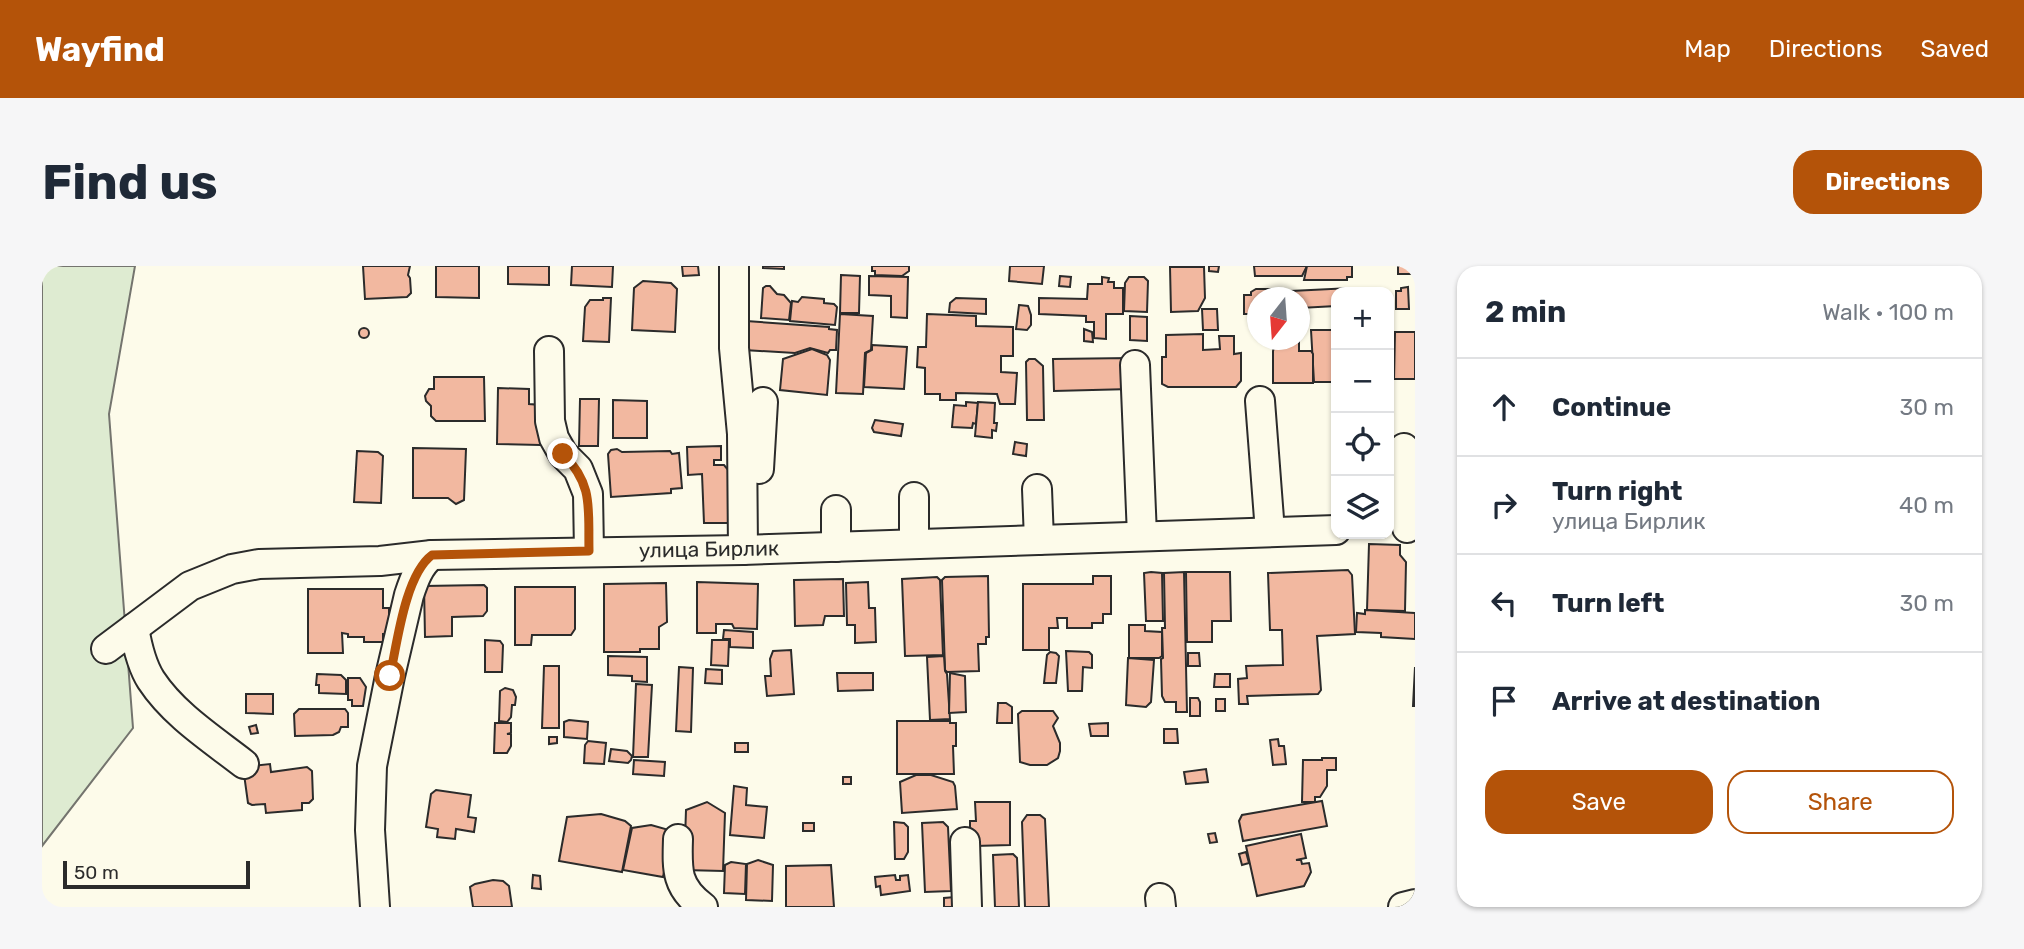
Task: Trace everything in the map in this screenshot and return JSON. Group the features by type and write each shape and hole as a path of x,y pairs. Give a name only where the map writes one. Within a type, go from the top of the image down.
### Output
{"street":[{"path":"734,266 734,348 751,549"},
{"path":"549,351 550,421 554,438 563,454 578,469 588,494 589,551"},
{"path":"1135,365 1142,536"},
{"path":"751,549 757,508 763,401"},
{"path":"1260,401 1270,532"},
{"path":"1404,528 1405,448"},
{"path":"1037,489 1039,540"},
{"path":"914,496 914,544"},
{"path":"836,510 836,547"},
{"name":"улица Бирлик","path":"106,649 190,586 232,569 259,564 380,561 432,555 836,547 1331,530"},
{"path":"374,907 370,830 375,744 409,595 416,575 432,555"},
{"path":"134,628 150,679 187,720 244,764"},
{"path":"678,839 677,869 681,882 687,894 703,907"},
{"path":"965,842 967,907"},
{"path":"1403,907 1415,905"}],"green space":[{"path":"42,266 135,266 109,414 133,728 42,846"}],"building":[{"path":"363,266 410,266 408,275 411,293 407,297 365,299"},
{"path":"436,266 479,266 479,298 436,297"},
{"path":"508,266 549,266 549,285 508,284"},
{"path":"572,266 613,266 612,287 571,285"},
{"path":"682,266 698,266 699,275 683,276"},
{"path":"784,266 784,269 763,268"},
{"path":"872,266 909,266 909,271 902,276 875,275"},
{"path":"1010,266 1044,266 1042,284 1009,281"},
{"path":"1209,266 1219,266 1218,272 1209,271"},
{"path":"1254,266 1307,266 1302,276 1255,276"},
{"path":"1307,266 1352,266 1352,277 1347,277 1347,280 1304,280"},
{"path":"1398,266 1415,266 1415,274 1398,274"},
{"path":"1170,267 1204,267 1205,298 1198,311 1171,312"},
{"path":"841,275 860,276 859,313 840,313"},
{"path":"869,276 908,277 907,318 891,317 891,296 869,295"},
{"path":"1060,276 1071,277 1070,287 1059,286"},
{"path":"1102,277 1109,278 1108,282 1114,282 1114,288 1123,288 1123,314 1106,314 1106,339 1094,338 1094,322 1086,322 1086,316 1039,314 1039,298 1087,299 1088,284 1102,284"},
{"path":"1129,277 1144,277 1148,281 1147,312 1124,311 1125,283"},
{"path":"643,281 671,283 677,289 675,332 632,330 634,288"},
{"path":"770,286 777,294 784,295 791,303 789,320 761,318 763,288"},
{"path":"1408,287 1409,309 1396,309 1396,291"},
{"path":"1331,289 1331,306 1310,307 1310,290"},
{"path":"1244,295 1247,295 1247,314 1244,314"},
{"path":"802,297 824,299 824,303 834,304 837,307 835,325 790,321 792,301 798,302"},
{"path":"611,298 609,342 583,341 585,307 590,300"},
{"path":"956,298 986,299 986,314 949,312 950,303"},
{"path":"1019,305 1028,306 1031,315 1031,325 1027,330 1016,329"},
{"path":"1202,309 1217,309 1218,330 1203,330"},
{"path":"840,314 873,316 871,350 865,353 863,394 836,393"},
{"path":"927,314 976,316 976,326 1013,327 1013,356 1001,356 1001,372 1017,373 1015,404 1000,404 997,394 956,393 956,400 940,400 940,394 925,394 925,368 917,367 918,347 926,347"},
{"path":"1130,316 1147,317 1147,341 1130,340"},
{"path":"746,321 829,327 837,330 836,350 830,350 828,353 810,348 795,353 744,350"},
{"path":"364,328 368,329 368,337 364,338 360,337 359,333 360,329"},
{"path":"1084,329 1092,332 1093,342 1084,341"},
{"path":"1311,330 1331,330 1331,382 1314,382"},
{"path":"1395,332 1415,332 1415,379 1394,379"},
{"path":"1203,334 1203,350 1220,349 1219,336 1234,336 1234,354 1241,353 1241,381 1236,387 1168,387 1162,384 1162,357 1166,357 1166,335"},
{"path":"872,345 907,347 904,389 864,387 866,353 872,350"},
{"path":"812,349 827,355 830,360 827,395 780,390 783,359"},
{"path":"1273,351 1311,351 1313,383 1273,383"},
{"path":"1130,358 1131,389 1054,391 1053,359"},
{"path":"1035,359 1043,366 1044,420 1027,420 1026,362"},
{"path":"434,377 484,377 485,421 436,421 431,416 431,406 425,396 429,389 434,389"},
{"path":"498,388 529,389 529,404 541,405 540,445 497,444"},
{"path":"580,399 599,399 598,446 579,446"},
{"path":"613,400 647,401 647,438 613,438"},
{"path":"966,402 978,403 976,424 973,423 972,428 952,427 954,405 966,406"},
{"path":"978,402 995,403 994,423 997,423 996,431 992,430 992,438 975,436"},
{"path":"875,420 903,424 901,436 874,432 872,428"},
{"path":"1015,442 1027,444 1026,456 1013,454"},
{"path":"721,446 721,460 714,460 714,465 724,465 729,471 731,523 704,523 702,474 688,475 687,447"},
{"path":"413,448 466,449 464,500 456,504 448,498 413,498"},
{"path":"617,449 622,452 679,453 682,488 671,489 671,493 611,497 608,454"},
{"path":"357,451 378,452 383,456 381,503 354,502"},
{"path":"1369,544 1400,545 1400,555 1406,562 1405,611 1367,610"},
{"path":"1348,570 1352,575 1355,634 1317,636 1321,690 1318,694 1247,696 1248,704 1239,704 1238,679 1247,678 1246,666 1283,665 1282,630 1270,630 1268,573"},
{"path":"1184,572 1187,712 1176,712 1176,702 1165,702 1162,696 1164,573"},
{"path":"1186,572 1230,572 1231,621 1212,621 1212,642 1187,642"},
{"path":"1144,573 1162,573 1163,621 1146,621"},
{"path":"988,576 989,637 986,637 986,644 978,644 979,671 947,672 942,580 945,577"},
{"path":"1093,576 1111,576 1111,614 1103,614 1103,623 1092,623 1092,628 1067,628 1067,618 1057,618 1058,628 1049,628 1049,650 1023,650 1023,584 1093,584"},
{"path":"937,577 940,580 943,655 905,656 902,579"},
{"path":"843,579 844,616 825,616 823,625 795,626 794,580"},
{"path":"697,582 758,584 757,629 716,624 716,633 697,633"},
{"path":"868,582 869,608 875,608 876,642 855,643 855,625 847,625 846,583"},
{"path":"666,583 667,622 659,627 659,649 604,652 604,584"},
{"path":"484,585 487,588 487,611 483,616 452,617 452,636 425,637 424,586"},
{"path":"515,587 575,587 575,629 571,635 532,635 531,645 515,645"},
{"path":"308,589 383,589 383,608 389,608 389,634 383,634 383,642 364,642 364,637 348,637 348,634 342,633 343,653 308,653"},
{"path":"1365,610 1415,613 1415,639 1356,632 1357,613 1365,614"},
{"path":"1129,625 1145,625 1145,631 1162,632 1162,656 1129,658"},
{"path":"724,630 753,632 753,648 730,647 730,639 723,639"},
{"path":"485,640 500,641 503,645 502,672 485,672"},
{"path":"712,640 729,640 728,666 711,665"},
{"path":"791,650 794,694 767,696 765,676 771,676 770,659 773,651"},
{"path":"1066,651 1089,652 1092,655 1092,668 1083,667 1082,691 1068,691"},
{"path":"1050,652 1059,656 1056,683 1044,683 1047,655"},
{"path":"1188,653 1199,653 1200,666 1188,666"},
{"path":"608,656 647,657 647,682 632,681 632,676 608,675"},
{"path":"944,656 950,719 930,720 927,657"},
{"path":"1128,658 1154,660 1151,702 1146,707 1126,705"},
{"path":"544,666 559,666 559,728 542,728"},
{"path":"679,667 693,668 691,732 676,731"},
{"path":"1415,667 1415,706 1413,706"},
{"path":"706,669 722,670 722,684 705,683"},
{"path":"837,673 873,673 873,690 838,691"},
{"path":"950,673 965,676 966,712 949,713"},
{"path":"317,674 341,675 346,680 346,694 319,693 319,685 316,685"},
{"path":"1215,674 1230,674 1230,687 1214,687"},
{"path":"348,678 360,678 366,687 363,706 352,706 352,700 348,700"},
{"path":"636,684 652,685 648,757 633,757"},
{"path":"505,688 513,690 516,697 507,722 499,721 500,691"},
{"path":"246,694 273,694 273,714 246,713"},
{"path":"1190,698 1198,698 1200,716 1190,716"},
{"path":"1216,699 1225,699 1225,711 1216,711"},
{"path":"998,703 1006,703 1012,707 1012,723 997,723"},
{"path":"299,709 345,709 348,713 348,727 341,727 339,732 333,735 295,736 294,714"},
{"path":"1022,711 1053,711 1058,718 1053,726 1060,743 1060,751 1058,758 1047,765 1020,762 1018,714"},
{"path":"897,721 956,723 954,774 897,774"},
{"path":"564,722 588,722 587,739 564,737"},
{"path":"495,723 511,723 511,733 507,734 511,734 511,746 507,753 494,753"},
{"path":"1108,723 1108,736 1091,736 1089,724"},
{"path":"256,725 258,733 251,734 249,727"},
{"path":"1164,729 1177,729 1178,743 1164,743"},
{"path":"549,737 557,737 557,743 549,744"},
{"path":"1278,739 1279,746 1284,746 1286,764 1273,765 1270,740"},
{"path":"588,741 606,743 604,764 584,763 585,745"},
{"path":"735,743 748,743 748,752 735,752"},
{"path":"611,749 627,751 632,756 631,760 628,763 609,761"},
{"path":"1336,758 1336,770 1327,770 1327,786 1320,797 1315,797 1315,802 1302,802 1303,760"},
{"path":"634,760 665,762 664,776 633,774"},
{"path":"270,764 271,772 307,767 312,771 313,799 309,803 302,803 302,810 266,813 265,804 248,803 243,767"},
{"path":"1206,769 1208,782 1186,784 1184,772"},
{"path":"916,775 931,775 953,782 957,809 902,813 900,782"},
{"path":"843,777 851,777 851,784 843,784"},
{"path":"734,786 747,788 746,805 767,807 764,838 730,835"},
{"path":"436,790 471,795 468,817 476,818 474,832 456,829 455,839 437,837 438,829 426,827 431,794"},
{"path":"1322,801 1327,826 1243,841 1239,821 1242,815"},
{"path":"707,802 725,813 723,871 684,870 686,810"},
{"path":"975,802 1010,802 1010,845 975,846 970,840 970,821 976,821"},
{"path":"601,814 625,821 631,826 622,872 559,861 567,817"},
{"path":"1027,815 1040,815 1045,819 1049,907 1025,907 1022,822"},
{"path":"894,822 904,823 908,827 908,852 904,859 895,859"},
{"path":"943,822 948,827 951,891 925,892 922,823"},
{"path":"803,823 814,823 814,831 803,831"},
{"path":"651,825 669,830 672,835 663,877 623,870 632,828"},
{"path":"1215,833 1217,842 1210,843 1208,834"},
{"path":"1301,834 1306,858 1296,860 1301,860 1302,864 1309,863 1311,872 1304,886 1257,896 1246,846"},
{"path":"1246,852 1249,863 1242,865 1239,854"},
{"path":"1013,854 1017,858 1019,907 995,907 993,855"},
{"path":"758,860 773,865 772,901 746,900 747,864"},
{"path":"731,862 746,864 745,894 724,893 725,865"},
{"path":"831,865 834,907 786,907 786,866"},
{"path":"533,875 540,876 541,889 532,888"},
{"path":"895,875 896,880 900,880 900,876 908,875 910,891 881,895 880,886 876,887 875,877"},
{"path":"493,880 503,881 509,886 512,907 473,907 470,887"},
{"path":"955,897 956,907 944,907 944,898"}],"route":[{"path":"390,676 409,595 416,575 432,555 589,551 588,494 578,469 563,454"}]}
